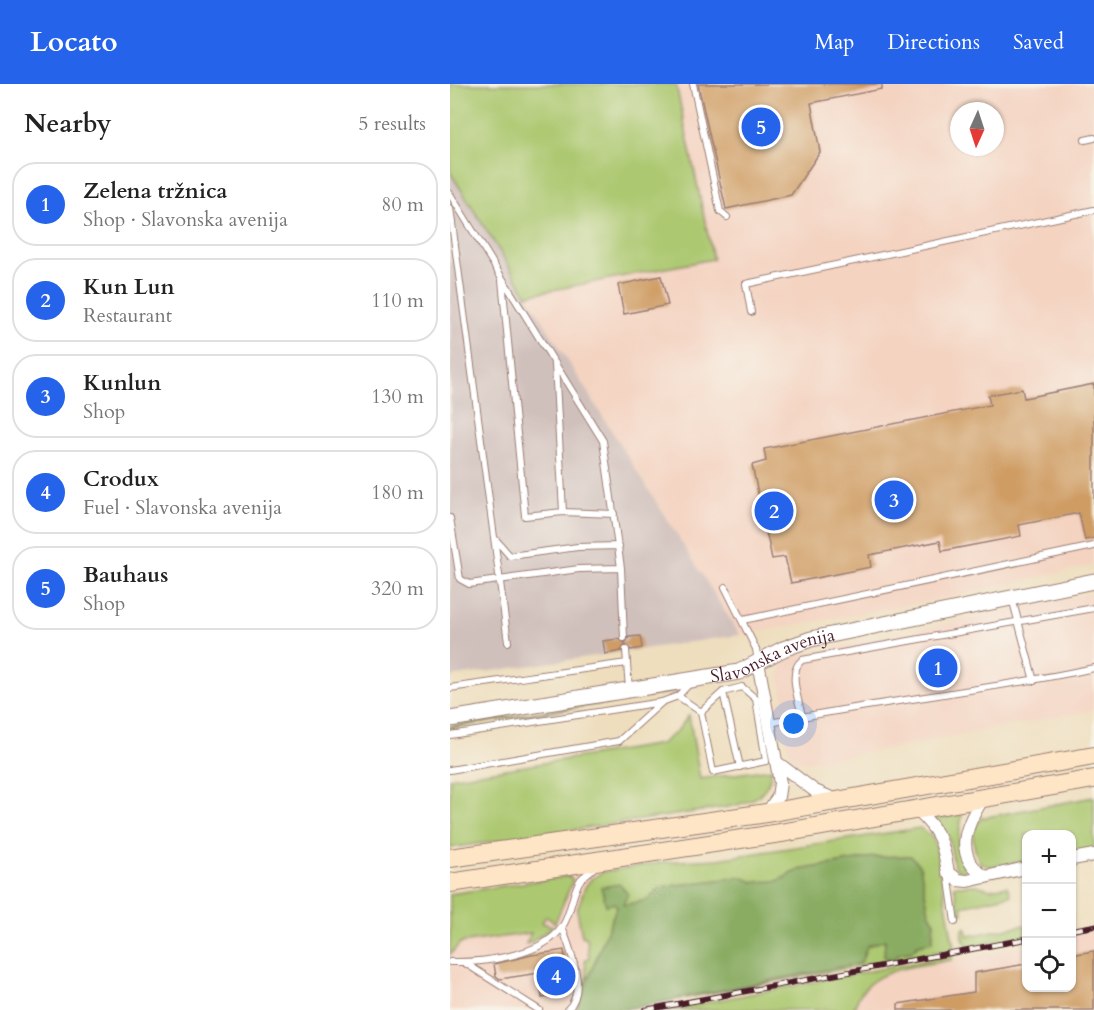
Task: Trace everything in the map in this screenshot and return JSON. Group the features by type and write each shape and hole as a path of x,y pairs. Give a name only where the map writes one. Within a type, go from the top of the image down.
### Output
{"main road":[{"path":"450,858 767,813 1094,756"},
{"path":"450,883 918,811 1094,779"}],"street":[{"name":"Slavonska avenija","path":"450,719 739,672 783,649 811,639 1094,581"},
{"path":"758,663 779,764 778,797 767,813"},
{"path":"779,764 815,791 838,801"},
{"path":"982,800 967,823 965,836 969,862 984,876"},
{"path":"918,811 935,827 940,837 948,872 957,880 967,881 1022,869"},
{"path":"1076,858 1094,855"}],"lane":[{"path":"693,84 720,211 727,217"},
{"path":"1085,140 1094,138"},
{"path":"450,194 603,441 619,546 624,638"},
{"path":"450,208 508,642"},
{"path":"751,312 746,284 1094,210"},
{"path":"502,277 525,516 563,512 614,514"},
{"path":"555,362 563,512"},
{"path":"450,518 460,579 470,584 579,569 621,568"},
{"path":"495,539 510,556 578,547 619,546"},
{"path":"743,620 1094,546"},
{"path":"725,587 756,649 758,663"},
{"path":"1012,598 1034,681"},
{"path":"802,717 794,675 797,665 802,660 1094,608"},
{"path":"626,650 628,689"},
{"path":"450,688 627,663"},
{"path":"770,723 1034,681 1094,668"},
{"path":"450,735 662,702 678,696 693,680"},
{"path":"678,696 701,712 713,772 766,761 756,699 742,687 723,692 701,712"},
{"path":"723,692 740,767"},
{"path":"450,770 619,741 662,702"},
{"path":"450,962 464,963 530,951 562,927 581,880 602,861"},
{"path":"948,872 955,922"},
{"path":"562,927 571,951 577,992 567,1010"},
{"path":"464,963 539,1010"}],"shaded area":[{"path":"450,84 1094,84 1094,565 940,599 740,635 450,172"},
{"path":"450,172 628,457 740,635 450,677"},
{"path":"1094,592 1094,710 821,761 801,762 792,759 785,738 778,734 773,704 784,700 779,678 784,658"},
{"path":"603,872 591,879 581,924 582,935 587,938 589,959 585,960 587,978 584,979 583,992 576,1010 450,1010 450,955 460,943 531,933 530,943 553,927 542,924 545,915 550,917 572,877 569,876"},
{"path":"1094,930 1094,1010 854,1010 864,987 882,975 1022,947 1022,992 1076,992 1076,935"}],"green space":[{"path":"450,84 676,84 713,259 527,295 450,172"},
{"path":"674,692 450,728 450,726"},
{"path":"689,715 700,779 772,769 763,791 751,800 728,807 450,848 450,778 661,744 678,730"},
{"path":"1094,797 1094,850 1076,852 1076,830 1022,830 1022,862 990,867 980,863 973,839 975,828 982,818"},
{"path":"962,814 958,845 966,876 954,866 949,838 935,819"},
{"path":"920,828 932,837 936,846 954,949 620,1010 860,963 867,946 885,940 892,959 901,953 911,952 918,944 932,942 934,921 929,913 920,867 910,856 874,857 799,870 778,881 753,882 742,877 662,887 647,900 622,906 602,887 606,905 615,903 617,906 583,992 584,979 587,978 585,960 589,958 587,938 582,936 577,910 585,887 591,879 603,872 664,862 718,859"},
{"path":"911,856 920,866 929,913 934,921 932,942 918,945 911,952 901,953 892,959 884,957 885,940 867,946 861,963 620,1010 576,1010 617,906 615,903 606,905 601,887 620,884 628,894 623,905 647,900 661,887 742,877 753,882 778,881 799,870 874,857"},
{"path":"569,876 573,880 555,923 546,916 542,923 553,926 530,943 526,944 531,933 460,943 450,955 450,894"},
{"path":"976,885 990,889 1007,886 1011,895 962,906 963,913 960,914 954,886"},
{"path":"1022,926 1022,937 969,947 964,941 962,931 965,927 968,936"},
{"path":"953,955 951,960 907,968 879,977 859,996 854,1010 667,1010"}],"building":[{"path":"698,84 882,84 882,89 811,103 820,152 791,195 726,209"},
{"path":"661,276 668,305 624,314 618,285"},
{"path":"1094,384 1094,538 1085,540 1079,513 1019,525 1021,536 942,551 940,541 869,555 871,567 791,583 785,557 772,559 752,465 766,461 764,449 990,405 988,395 1022,389 1024,398"},
{"path":"640,636 642,648 631,650 625,645 621,651 605,654 603,641 619,639 625,643 629,637"},
{"path":"564,950 568,980 562,981 564,995 542,998 539,973 500,979 496,976 494,964"},
{"path":"1094,951 1094,1010 898,1010 898,1004 974,992 974,973 1022,965 1022,992 1076,992 1076,954"}],"railway":[{"path":"1076,929 1094,926"},
{"path":"645,1010 1022,940"}],"place":[{"name":"Bauhaus","path":"761,127"},
{"name":"Kunlun","path":"894,500"},
{"name":"Kun Lun","path":"774,511"},
{"name":"Zelena tržnica","path":"938,668"},
{"name":"Crodux","path":"556,976"}]}
